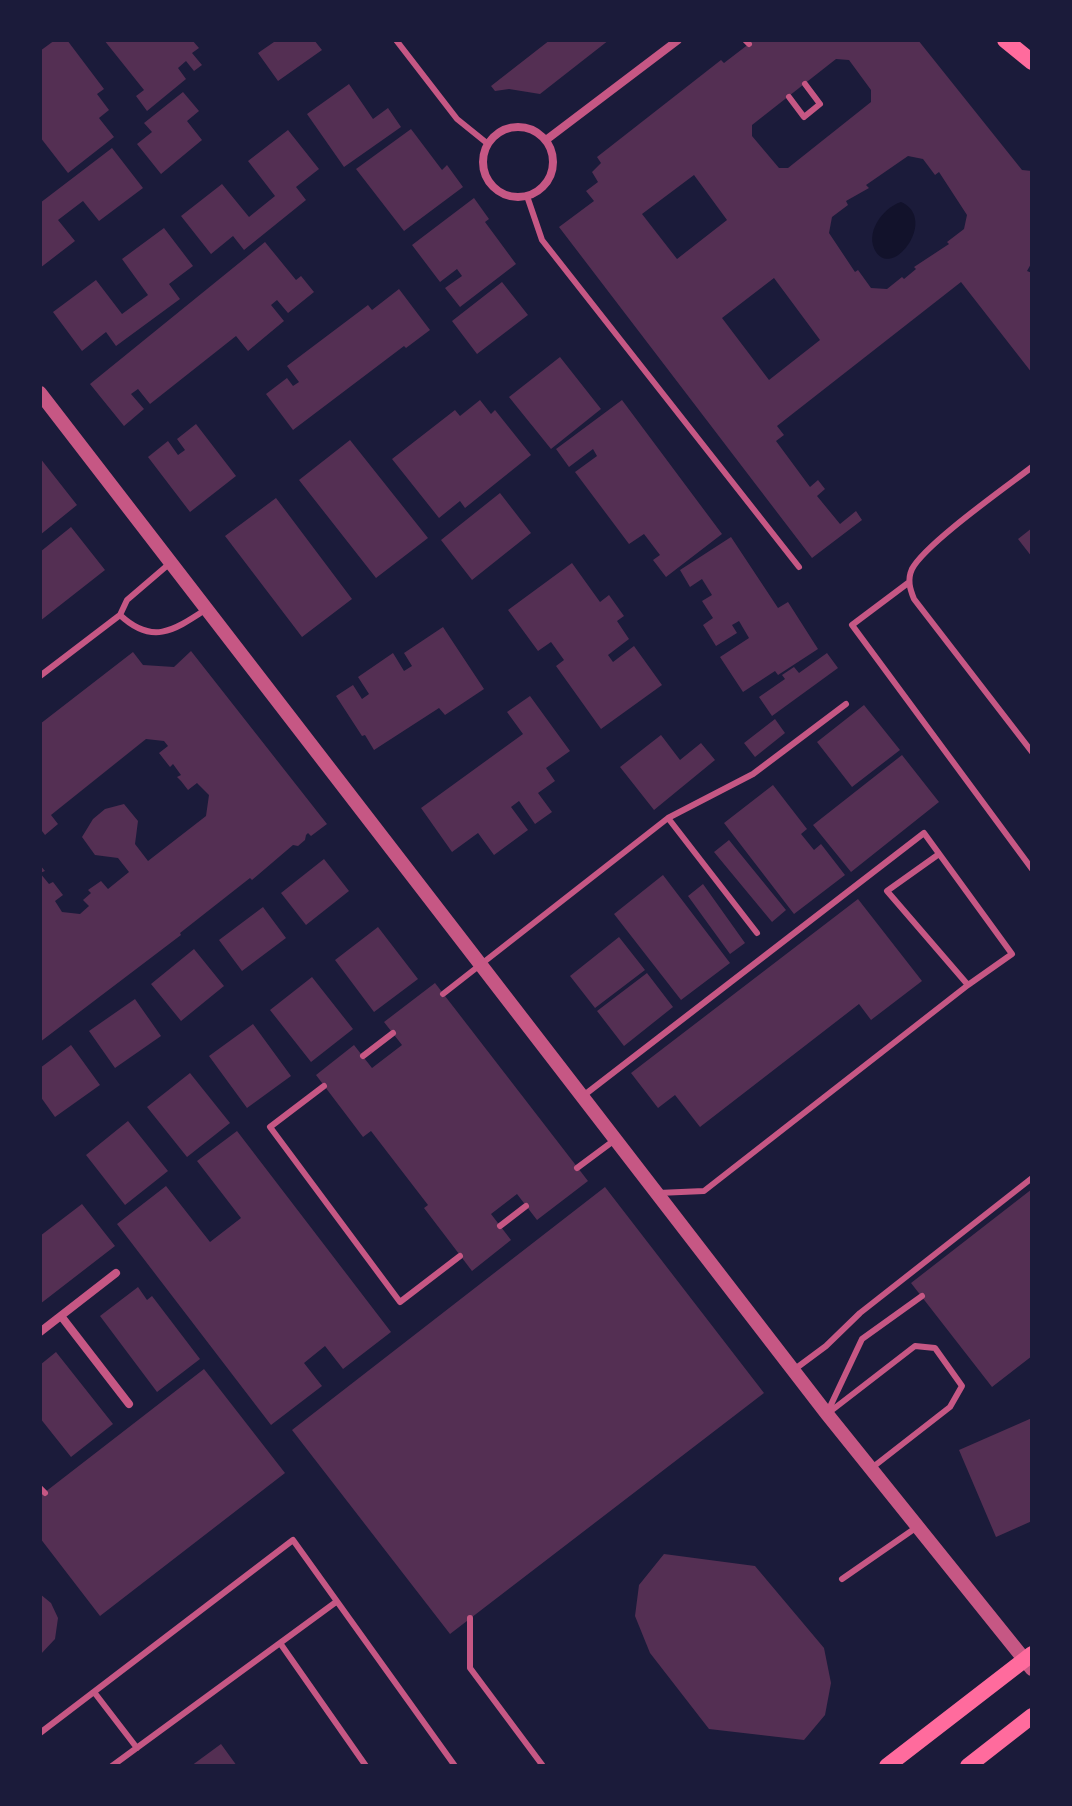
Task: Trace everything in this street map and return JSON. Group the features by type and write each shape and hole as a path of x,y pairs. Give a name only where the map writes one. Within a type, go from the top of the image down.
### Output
{"main road":[{"path":"1005,40 1032,62"},
{"path":"887,1766 1030,1660"},
{"path":"968,1766 1032,1716"}],"street":[{"path":"546,140 678,40"},
{"path":"515,127 537,132 546,140 554,161 546,184 527,196 515,197 504,194 487,178 483,167 488,144 495,135 515,127"},
{"path":"40,393 827,1414 917,1527 1030,1660"},
{"path":"40,1332 116,1273"},
{"path":"61,1316 129,1404"}],"lane":[{"path":"396,40 457,119 488,144"},
{"path":"789,97 804,117 812,111 820,104 805,84"},
{"path":"527,196 542,240 799,567"},
{"path":"1032,467 938,542 913,568 908,583 852,625 1032,869"},
{"path":"40,676 120,615 127,600 172,562"},
{"path":"908,583 914,599 1032,752"},
{"path":"120,615 133,627 154,634 178,628 207,608"},
{"path":"443,994 668,818 753,774 846,704"},
{"path":"668,818 757,933"},
{"path":"583,1096 915,839 926,834 1012,954 704,1191 658,1193"},
{"path":"939,854 887,891 968,985"},
{"path":"363,1056 393,1033"},
{"path":"324,1086 270,1127 400,1302 460,1256"},
{"path":"577,1168 616,1139"},
{"path":"794,1370 826,1346 860,1313 1032,1178"},
{"path":"500,1226 526,1206"},
{"path":"827,1414 862,1339 922,1296"},
{"path":"827,1414 915,1346 935,1348 962,1386 950,1407 871,1469"},
{"path":"842,1579 917,1527"},
{"path":"40,1733 293,1540 455,1766"},
{"path":"112,1766 336,1602"},
{"path":"470,1618 470,1668 543,1766"},
{"path":"280,1643 366,1766"},
{"path":"94,1692 137,1748"}],"shaded area":[{"path":"901,202 911,210 915,220 914,232 902,252 893,258 884,258 873,245 874,230 887,210"}],"building":[{"path":"55,40 67,40 104,89 97,94 109,110 99,118 114,137 68,173 40,137 40,51"},
{"path":"104,40 192,40 199,48 192,53 202,65 194,71 186,61 178,68 186,79 147,111 136,96 144,90"},
{"path":"272,40 314,40 322,50 278,81 258,53 274,42"},
{"path":"550,40 609,40 540,94 509,89 495,91 491,86"},
{"path":"754,40 918,40 1022,170 1032,171 1032,262 1027,271 1032,273 1032,373 961,282 777,426 784,435 776,441 810,487 818,480 825,489 817,496 840,524 856,511 862,520 812,558 559,227 594,201 586,191 598,182 592,172 601,163 597,157 721,60 724,63","holes":["836,59 849,60 871,90 871,102 788,168 779,168 752,136 752,125","908,156 923,159 935,175 939,172 967,215 964,229 947,242 949,244 914,267 916,269 904,279 902,277 887,289 871,288 858,270 855,272 829,233 832,217 848,205 846,201 869,188 866,185","694,175 727,220 677,259 642,214","774,278 820,340 769,380 722,318"]},
{"path":"349,84 373,119 388,108 401,127 344,167 307,114"},
{"path":"183,92 199,111 187,121 202,140 161,174 137,144 152,132 144,123"},
{"path":"411,129 442,170 447,165 463,187 404,231 356,169"},
{"path":"288,130 319,169 296,187 306,200 244,250 233,236 211,254 181,216 222,184 249,217 275,196 248,161"},
{"path":"112,148 143,188 99,221 83,201 58,220 75,241 40,268 40,203"},
{"path":"474,198 489,219 485,222 516,264 460,307 445,288 462,276 457,269 440,282 412,245"},
{"path":"164,228 193,266 169,284 180,299 116,346 106,332 82,351 53,312 96,280 122,314 148,295 122,259"},
{"path":"265,242 296,280 301,276 314,292 288,313 277,300 271,305 284,321 248,351 236,336 150,404 138,389 131,394 144,409 124,426 90,384"},
{"path":"502,282 528,315 477,354 452,321"},
{"path":"399,289 430,330 406,348 404,346 293,430 266,394 287,378 293,386 299,382 287,366 368,305 372,310"},
{"path":"560,357 601,409 551,449 509,397"},
{"path":"480,400 491,414 495,410 531,455 465,508 460,501 439,518 392,459 455,410 460,416"},
{"path":"622,400 722,534 666,577 653,560 660,555 644,534 629,544 575,472 597,456 593,449 569,467 556,449"},
{"path":"196,424 236,476 190,512 148,457 168,441 178,455 185,450 177,439"},
{"path":"350,440 428,538 376,578 299,480"},
{"path":"40,458 77,505 40,535"},
{"path":"500,493 531,533 472,580 441,540"},
{"path":"276,498 352,599 302,637 225,536"},
{"path":"71,527 105,570 40,621 40,552"},
{"path":"1032,528 1032,557 1018,539"},
{"path":"731,537 778,608 788,602 818,649 778,675 775,671 743,692 720,657 749,638 739,621 732,625 737,633 716,646 703,625 713,618 702,601 712,595 702,579 690,587 680,570"},
{"path":"572,563 600,602 609,595 624,616 617,621 629,639 608,655 613,662 634,646 662,685 601,729 556,666 564,660 551,642 538,651 508,610"},
{"path":"443,627 484,689 445,715 439,708 374,750 336,696 353,685 362,699 369,694 358,677 393,653 404,671 412,666 404,653"},
{"path":"191,651 327,824 311,836 308,833 298,846 293,845 252,880 250,878 181,935 40,1042 40,873 49,884 53,882 63,895 55,901 62,912 80,914 89,906 83,900 91,893 88,890 101,881 108,889 129,872 118,858 95,855 82,837 93,819 105,809 124,804 138,821 135,844 148,861 206,816 209,795 197,783 188,790 177,777 181,775 173,764 170,767 159,753 168,746 164,741 146,739 51,815 58,824 45,835 40,832 40,724 133,652 143,665 174,667"},
{"path":"827,653 838,668 772,716 759,697 785,679 782,675 794,667 799,673"},
{"path":"530,696 570,751 546,768 555,781 538,793 552,812 535,824 519,801 511,807 528,830 494,855 478,833 452,852 421,808 523,734 507,712"},
{"path":"864,705 900,750 852,787 817,742"},
{"path":"775,719 785,733 755,757 744,743"},
{"path":"661,735 680,760 701,743 715,760 654,810 620,767"},
{"path":"902,755 939,802 851,872 813,825"},
{"path":"773,785 807,829 801,834 814,850 821,844 845,875 794,914 724,823"},
{"path":"729,840 786,910 772,922 714,852"},
{"path":"324,859 349,891 306,925 281,893"},
{"path":"663,875 730,963 681,1000 614,914"},
{"path":"703,884 745,943 730,954 688,896"},
{"path":"858,899 922,981 871,1020 859,1004 700,1127 675,1095 658,1108 631,1073"},
{"path":"263,907 286,938 242,971 219,940"},
{"path":"378,927 418,979 374,1012 335,960"},
{"path":"619,937 645,970 595,1008 570,976"},
{"path":"194,949 224,986 181,1021 151,984"},
{"path":"647,973 673,1007 624,1046 597,1011"},
{"path":"312,977 353,1029 311,1062 270,1010"},
{"path":"435,983 588,1181 537,1220 517,1194 491,1214 511,1240 472,1271 424,1208 428,1205 371,1131 363,1137 316,1075 354,1045 372,1068 402,1045 384,1022"},
{"path":"135,999 161,1036 115,1068 89,1031"},
{"path":"253,1024 291,1076 247,1108 209,1056"},
{"path":"71,1045 100,1085 55,1117 40,1096 40,1068"},
{"path":"190,1073 230,1123 187,1157 147,1107"},
{"path":"128,1121 168,1171 125,1205 86,1155"},
{"path":"237,1131 391,1332 343,1369 325,1346 304,1363 322,1386 271,1425 117,1224 166,1186 210,1242 241,1218 197,1161"},
{"path":"605,1187 764,1393 450,1634 292,1430"},
{"path":"1032,1189 1032,1356 992,1387 911,1283"},
{"path":"82,1204 115,1246 40,1304 40,1236"},
{"path":"138,1287 147,1300 152,1296 200,1359 157,1392 100,1316"},
{"path":"56,1352 113,1424 71,1457 40,1418 40,1365"},
{"path":"204,1369 285,1473 100,1616 40,1538 40,1496"},
{"path":"1032,1418 1032,1521 996,1537 959,1450"},
{"path":"664,1554 755,1566 824,1648 831,1683 825,1715 804,1740 709,1729 650,1653 635,1616 639,1585"},
{"path":"40,1594 51,1603 58,1618 55,1639 40,1655"},
{"path":"221,1744 237,1766 191,1766"}]}
